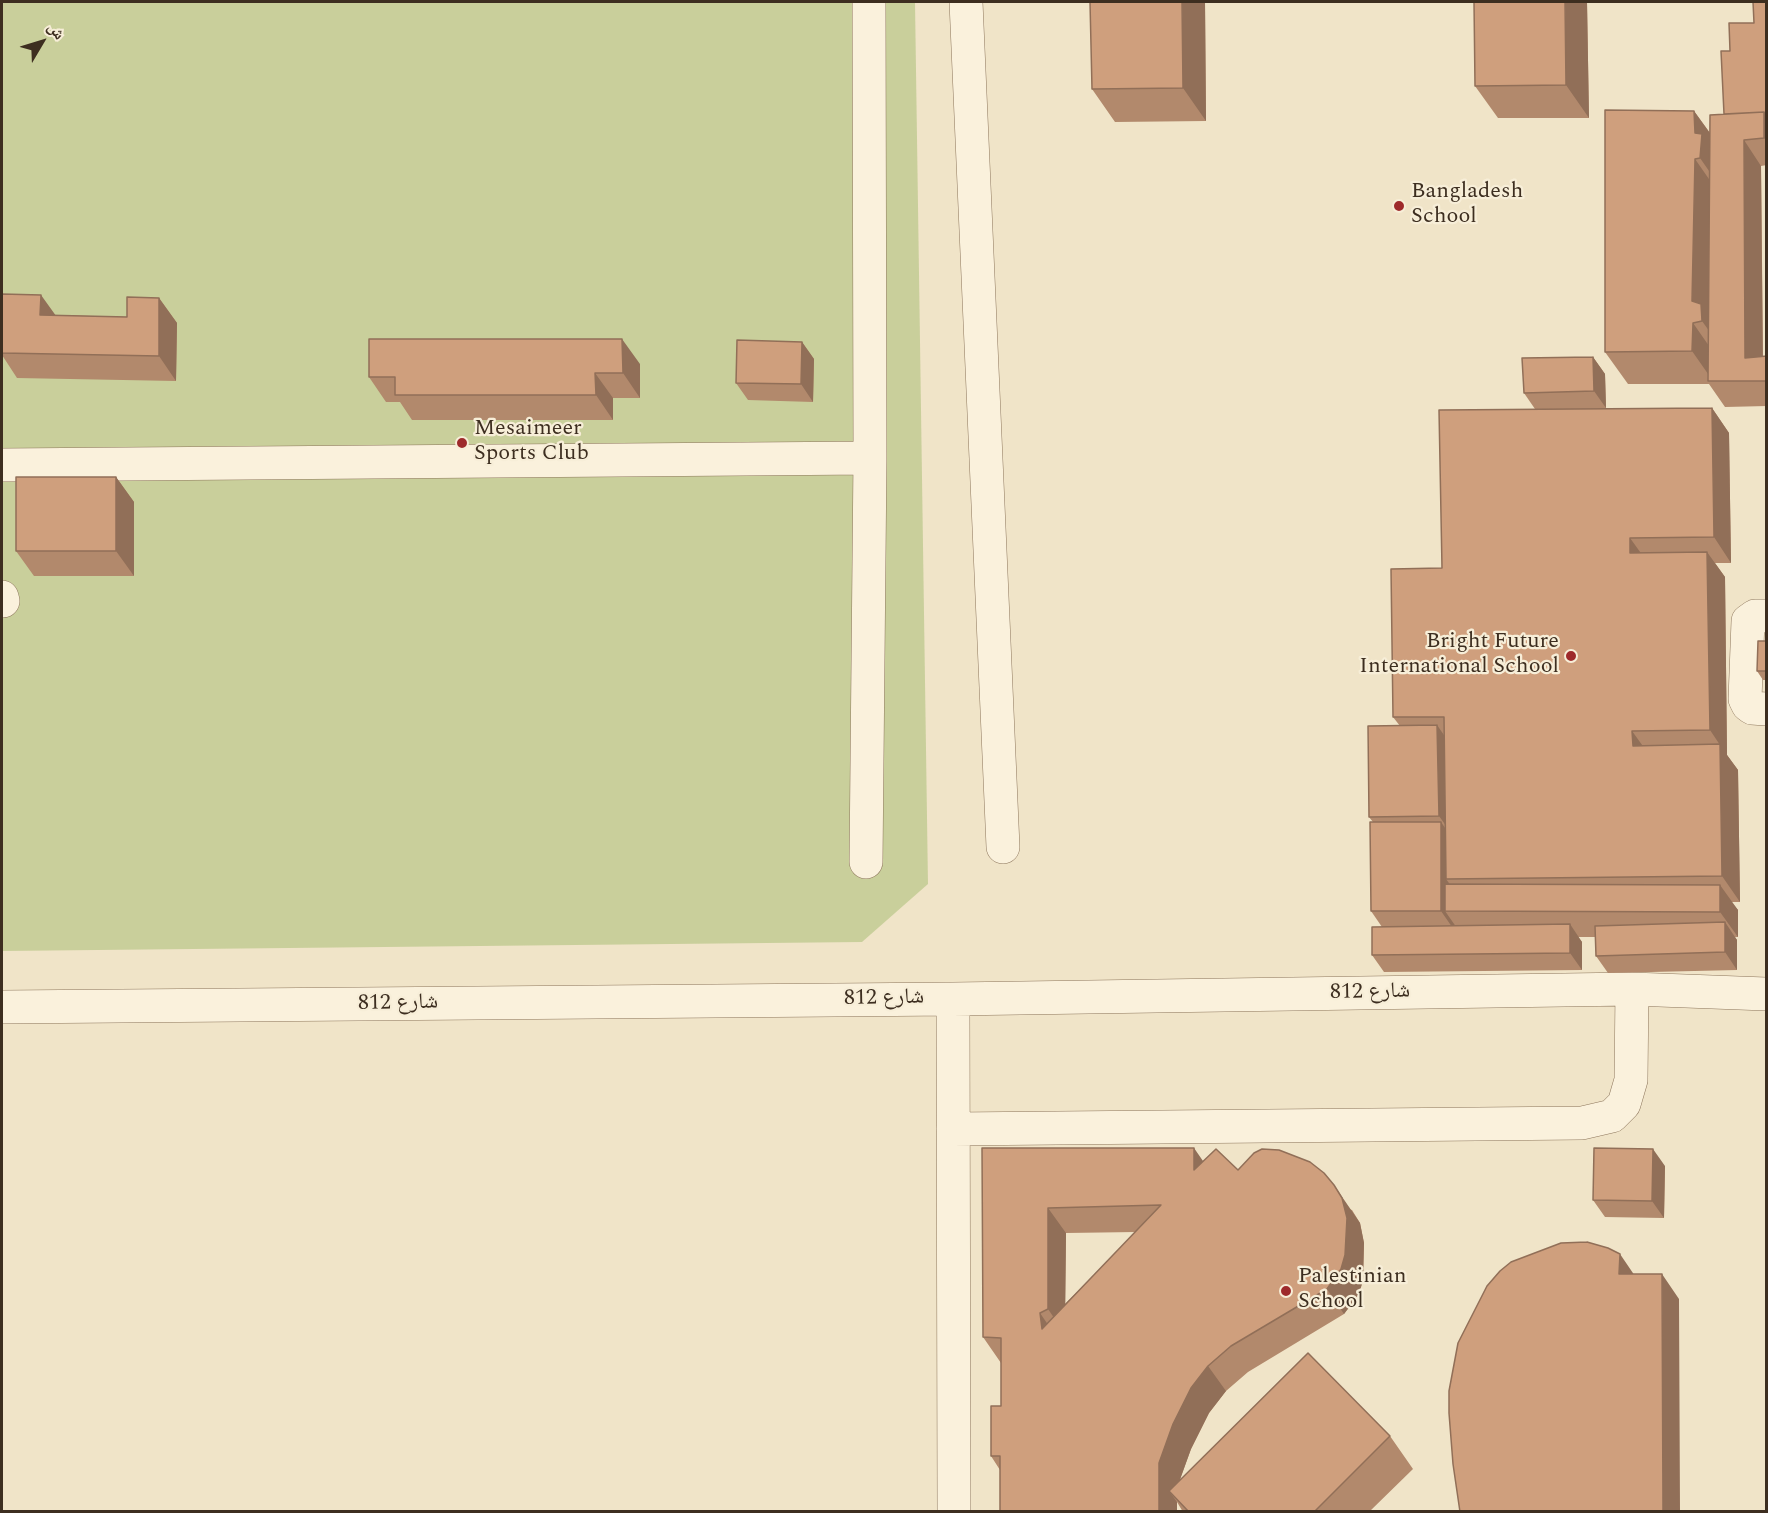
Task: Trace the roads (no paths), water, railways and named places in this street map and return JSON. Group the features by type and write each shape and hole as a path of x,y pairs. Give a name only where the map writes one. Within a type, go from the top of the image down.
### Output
{"street":[{"path":"866,862 870,458 869,2"},
{"path":"966,2 1003,848"},
{"path":"2,465 870,458"},
{"path":"1767,616 1755,616 1748,621 1745,699 1752,708 1767,709"},
{"path":"953,1130 1582,1123 1612,1116 1624,1104 1631,1080 1632,989"},
{"name":"شارع 812","path":"2,1007 953,999 1632,989 1767,994"},
{"path":"953,999 954,1512"}],"place":[{"name":"Bangladesh School","path":"1399,206"},
{"name":"Mesaimeer Sports Club","path":"462,443"},
{"name":"Bright Future International School","path":"1571,656"},
{"name":"Palestinian School","path":"1286,1291"}]}
